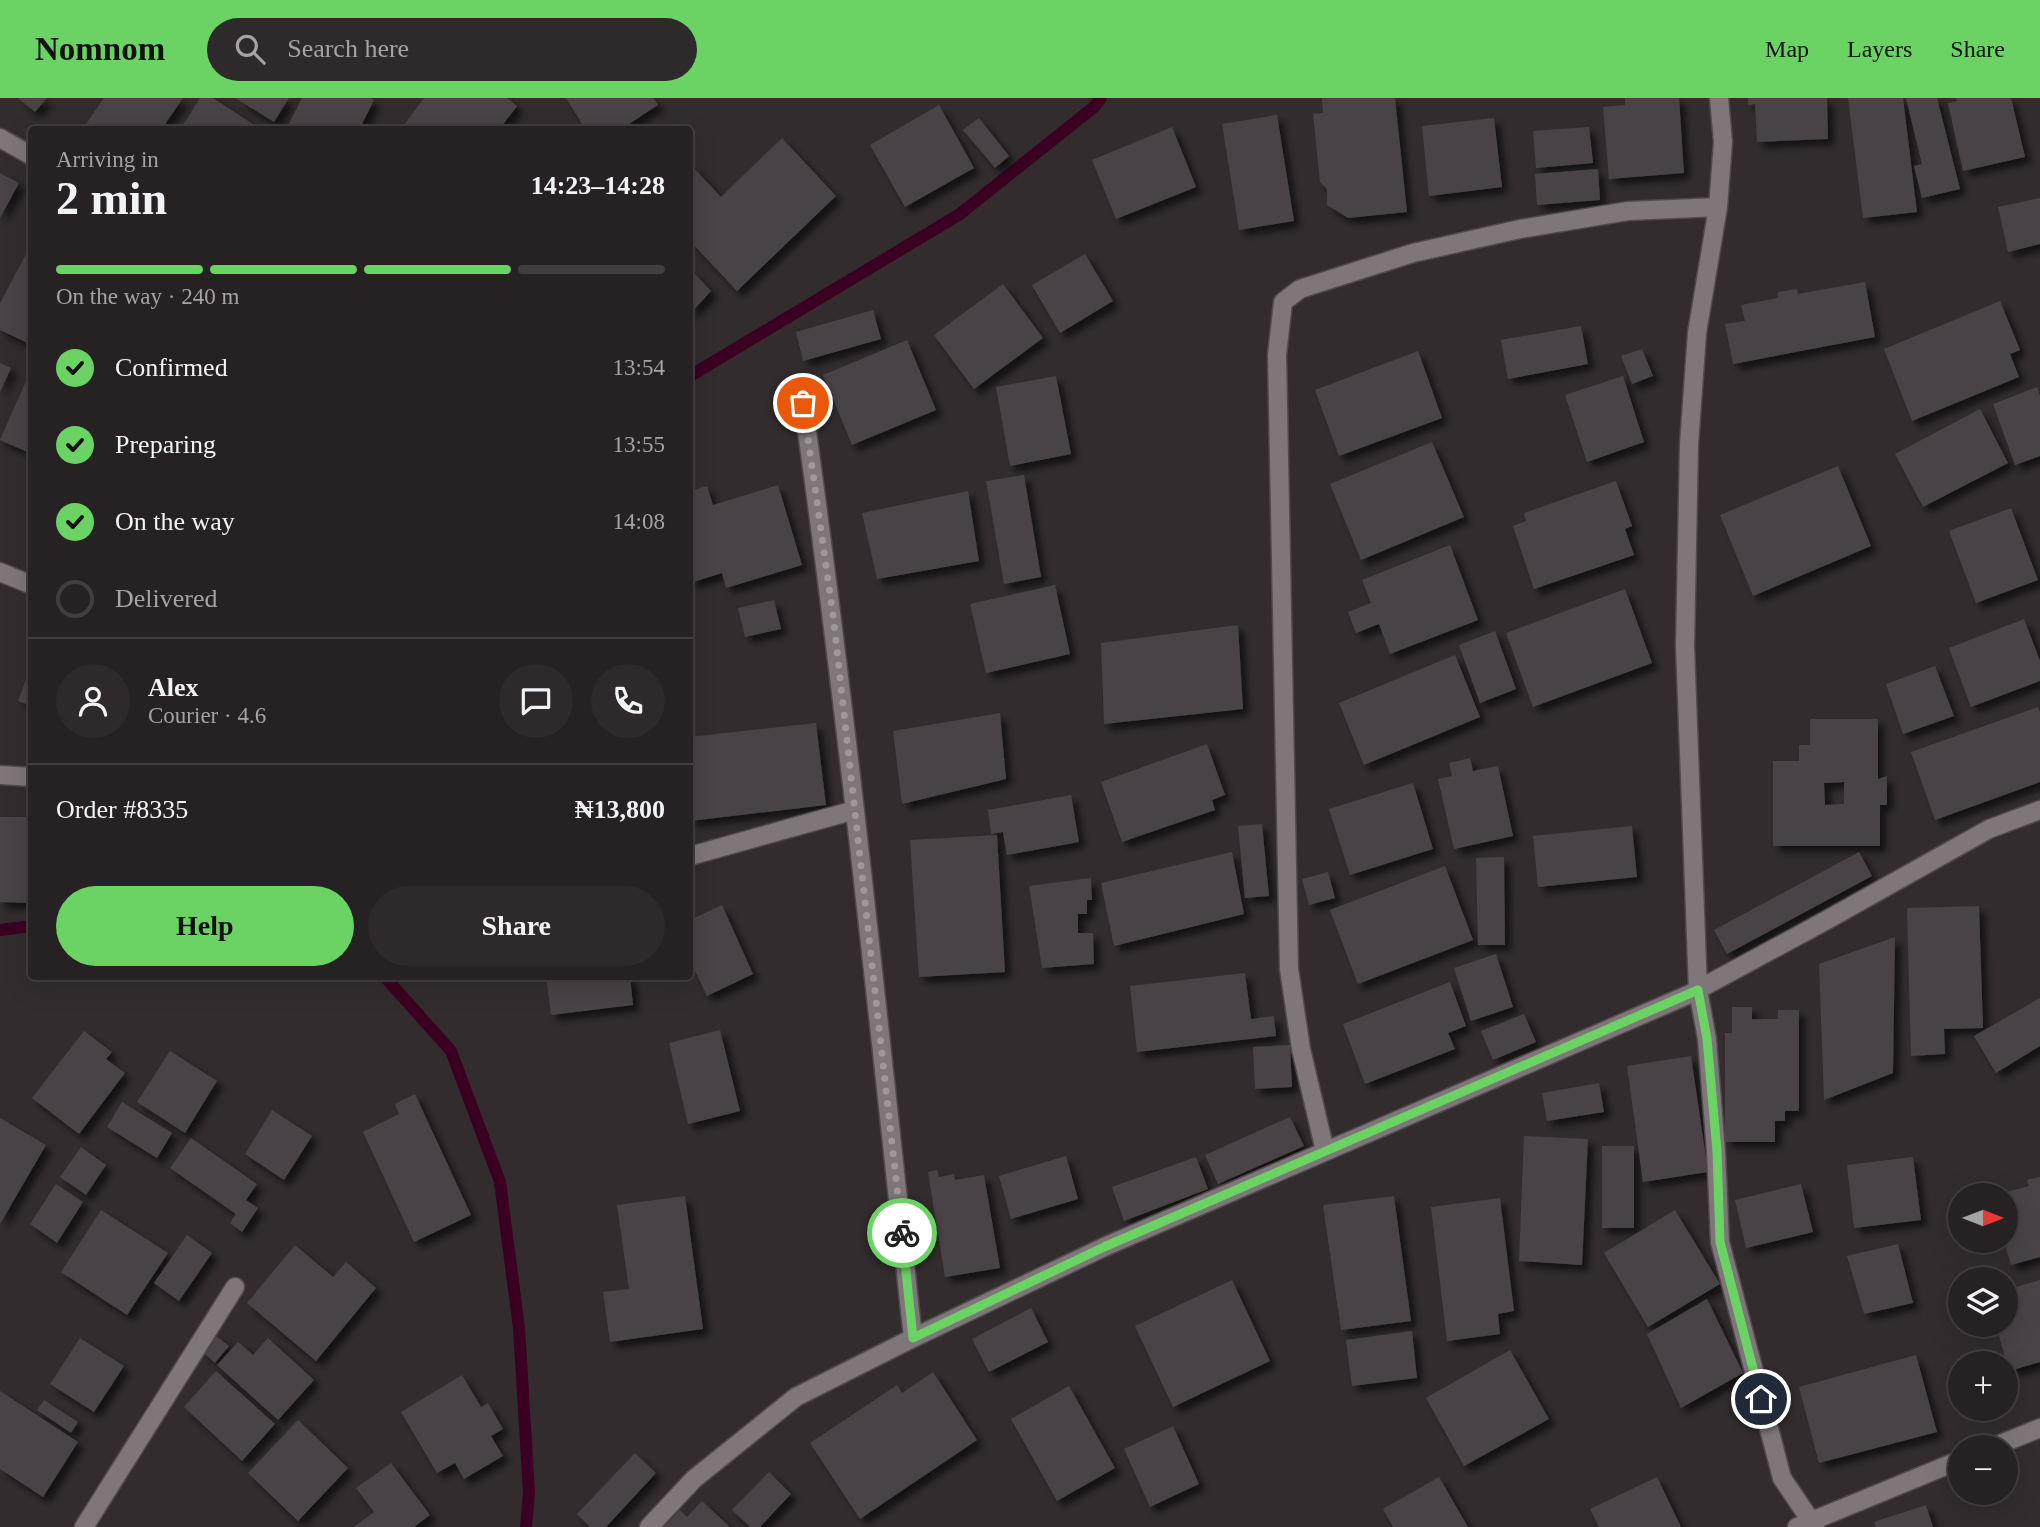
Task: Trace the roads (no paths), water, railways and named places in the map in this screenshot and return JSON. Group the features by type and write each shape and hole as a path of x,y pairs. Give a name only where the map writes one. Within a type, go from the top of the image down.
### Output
{"street":[{"path":"1719,98 1723,142 1718,207 1697,333 1688,472 1685,646 1698,990 1707,1039 1717,1151 1720,1242 1782,1478 1808,1525 1948,1466"},
{"path":"0,138 28,154"},
{"path":"1325,1150 1301,1049 1289,969 1277,355 1283,302 1300,289 1413,253 1520,229 1628,211 1718,207"},
{"path":"803,403 829,587 913,1338"},
{"path":"0,572 28,583"},
{"path":"0,775 28,776"},
{"path":"693,855 855,810"},
{"path":"649,1527 694,1479 796,1397 1104,1247 1698,990 1989,829 2040,810"},
{"path":"84,1527 235,1287"},
{"path":"2018,1437 2040,1428"}],"waterway":[{"path":"693,374 960,214 1094,107 1101,98"},
{"path":"0,930 28,926"},
{"path":"388,980 451,1051 500,1182 519,1328 529,1492 526,1527"}]}
